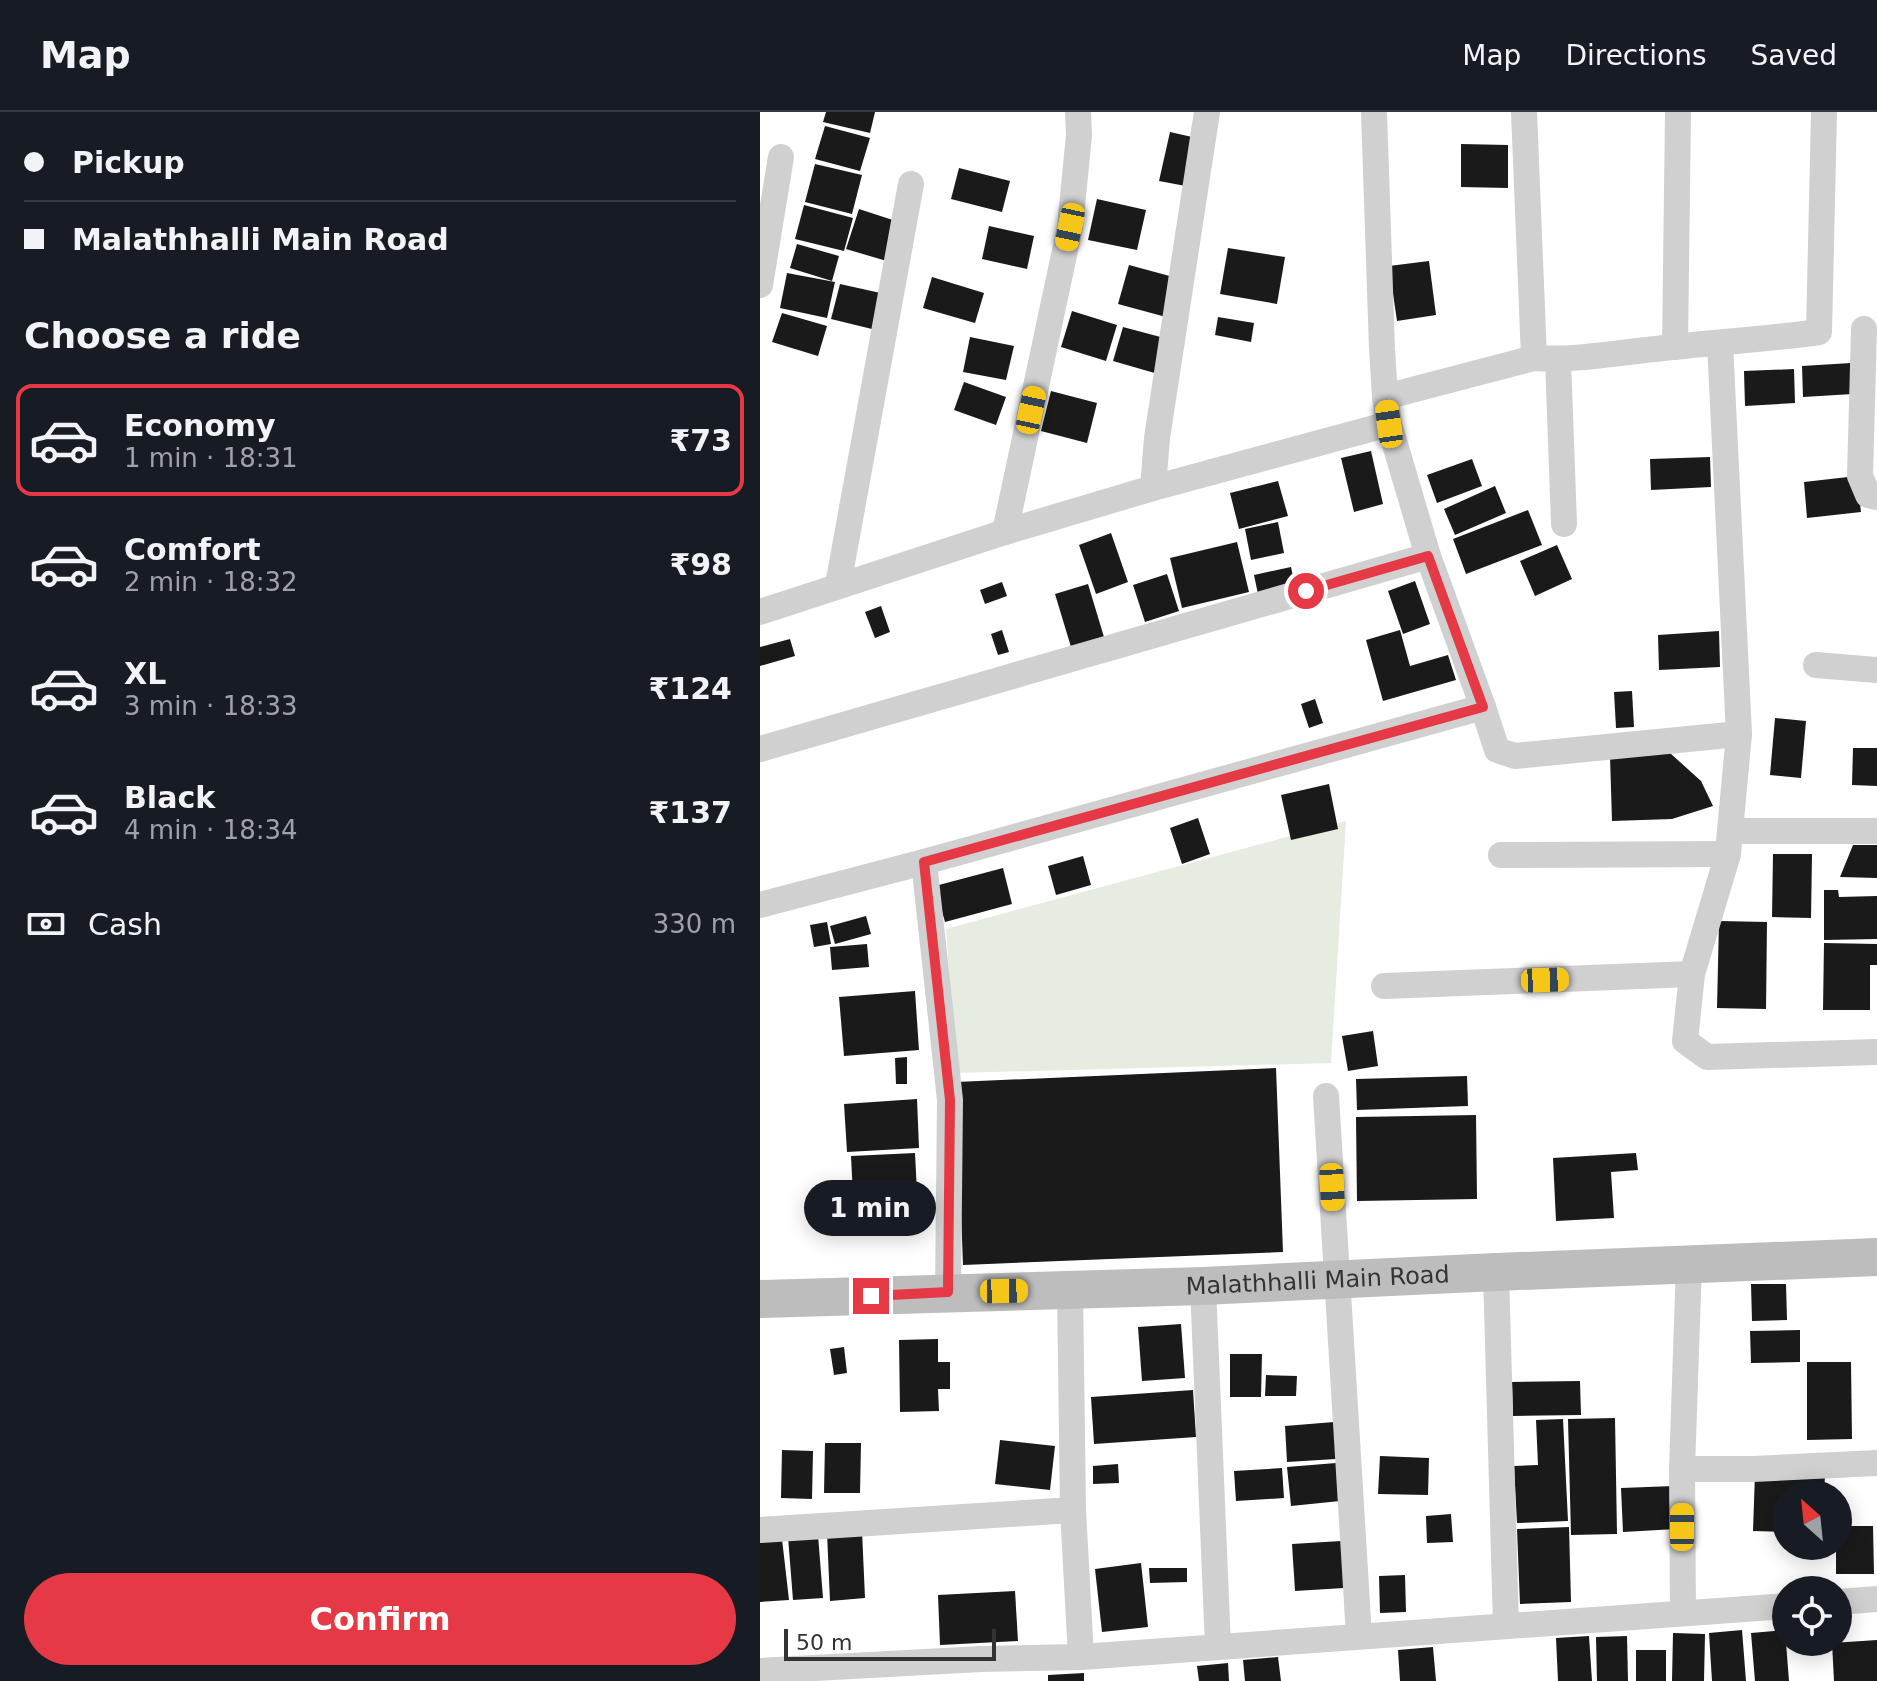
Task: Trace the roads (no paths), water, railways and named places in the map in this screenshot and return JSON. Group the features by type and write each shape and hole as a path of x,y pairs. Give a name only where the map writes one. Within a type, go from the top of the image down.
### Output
{"main road":[{"name":"Malathhalli Main Road","path":"760,1299 1203,1286 1877,1257"}],"street":[{"path":"1005,532 1070,227 1079,135 1078,112"},
{"path":"1153,488 1157,438 1207,112"},
{"path":"1374,112 1381,334 1389,424 1428,556 1497,750 1515,756 1739,734"},
{"path":"1524,112 1564,524"},
{"path":"1675,347 1678,112"},
{"path":"1819,332 1824,112"},
{"path":"760,285 781,157"},
{"path":"838,585 911,184"},
{"path":"1385,397 1546,358 1870,328 1860,476 1868,495 1877,497"},
{"path":"1720,343 1739,734 1729,843 1692,974 1685,1041 1707,1057 1877,1052"},
{"path":"760,612 1005,532 1389,424"},
{"path":"760,749 1428,556"},
{"path":"1816,665 1877,670"},
{"path":"760,905 1483,707"},
{"path":"1501,855 1729,843 1877,831"},
{"path":"924,862 950,1100 948,1292"},
{"path":"1384,986 1692,974"},
{"path":"1326,1096 1359,1636"},
{"path":"1683,1613 1682,1469 1689,1264"},
{"path":"1496,1272 1506,1626"},
{"path":"1203,1286 1218,1647"},
{"path":"1070,1289 1073,1510 1081,1657"},
{"path":"1682,1469 1877,1463"},
{"path":"760,1530 1073,1510"},
{"path":"1852,1601 1877,1599"},
{"path":"760,1671 832,1674 981,1670 1081,1657 1772,1607"}]}
